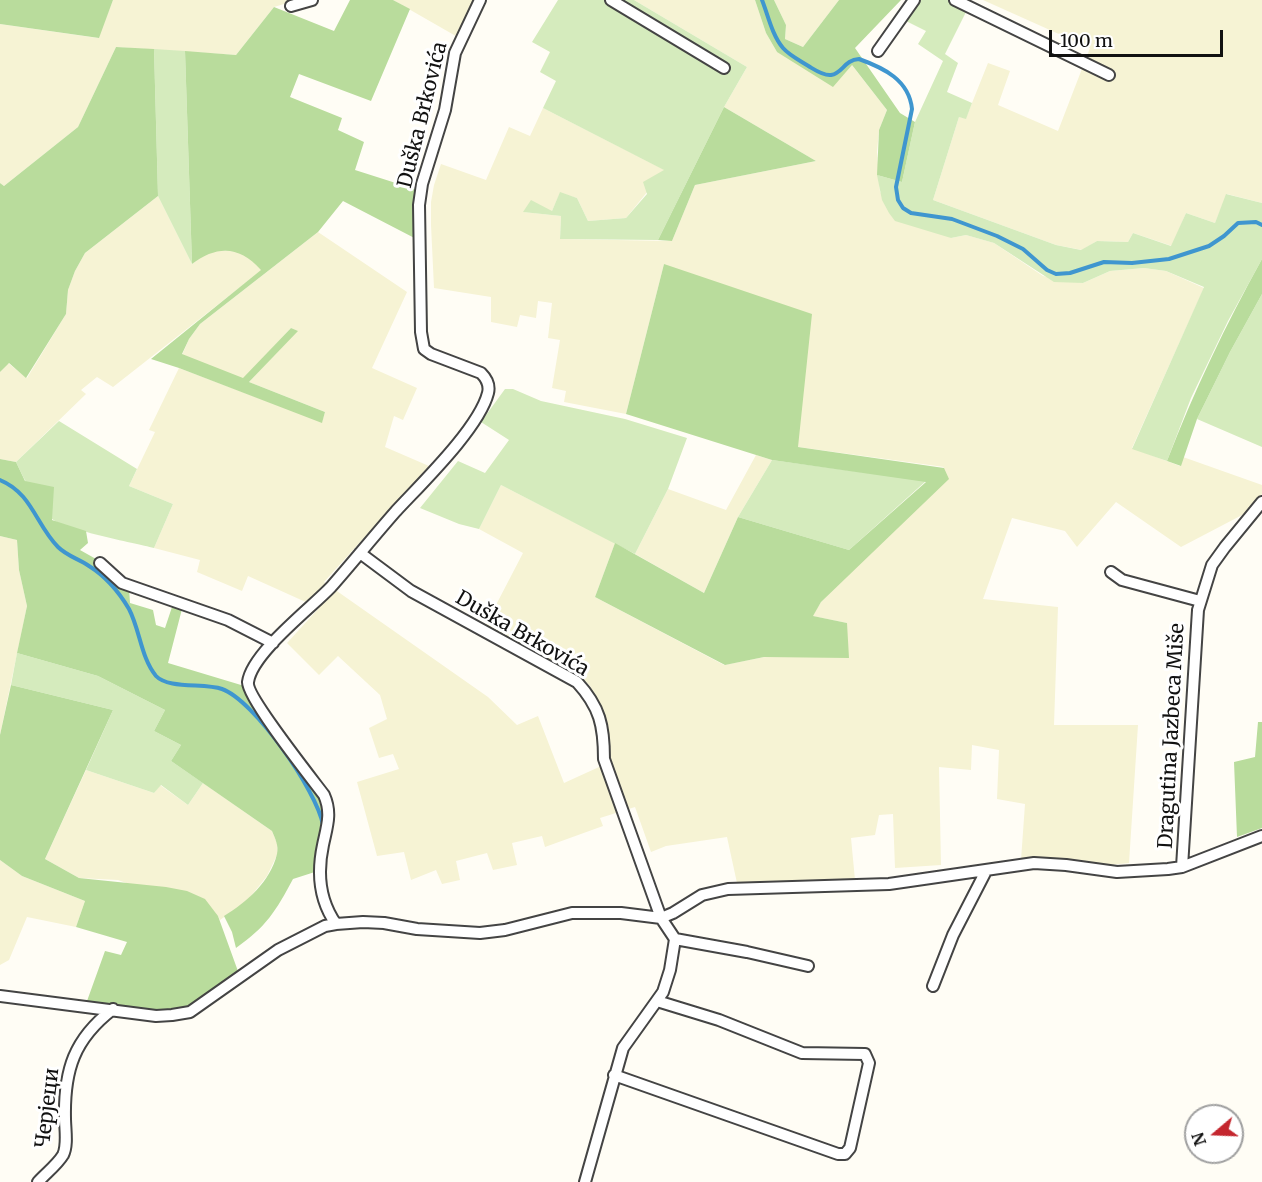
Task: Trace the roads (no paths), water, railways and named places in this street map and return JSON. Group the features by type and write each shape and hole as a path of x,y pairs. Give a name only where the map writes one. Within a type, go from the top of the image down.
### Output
{"street":[{"path":"291,6 312,0"},
{"name":"Duška Brkovića","path":"336,924 327,912 321,891 319,870 330,817 328,805 324,795 263,712 250,692 248,683 257,663 273,643 330,588 467,432 489,390 488,381 481,373 431,354 424,349 421,332 419,205 422,184 445,110 455,53 480,0"},
{"path":"610,0 724,68"},
{"path":"878,51 914,0"},
{"path":"954,0 1109,75"},
{"name":"Dragutina Jazbeca Miše","path":"661,918 702,895 728,889 889,884 1034,863 1066,864 1117,872 1182,867 1198,610 1212,565 1262,502"},
{"name":"Duška Brkovića","path":"360,553 411,591 577,682 584,690 591,699 604,731 604,759 661,918"},
{"path":"100,563 122,583 228,620 273,643"},
{"path":"1111,572 1122,580 1200,601"},
{"path":"1182,867 1262,836"},
{"path":"933,986 953,935 986,871"},
{"path":"0,996 156,1016 172,1016 190,1012 278,950 326,926 363,922 417,929 480,933 505,930 572,912 621,913 661,918 675,939 670,970 663,992 623,1048 585,1182"},
{"path":"675,939 808,966"},
{"path":"614,1075 838,1154 845,1154 850,1148 869,1063 865,1054 802,1053 719,1020 657,1001"},
{"name":"Черјеци","path":"38,1182 63,1154 66,1084 75,1053 96,1022 113,1010"}],"waterway":[{"path":"762,0 779,43 796,58 828,75 835,74 850,62 859,59 886,71 906,90 912,109 896,187 898,200 903,208 911,213 952,219 997,236 1023,249 1047,270 1056,274 1070,273 1104,262 1132,263 1169,259 1209,246 1238,223 1256,222 1262,225"},
{"path":"0,480 11,486 27,501 58,547 95,570 116,591 129,609 147,661 156,676 169,683 222,689 250,710 297,770 318,810 323,825"}]}
